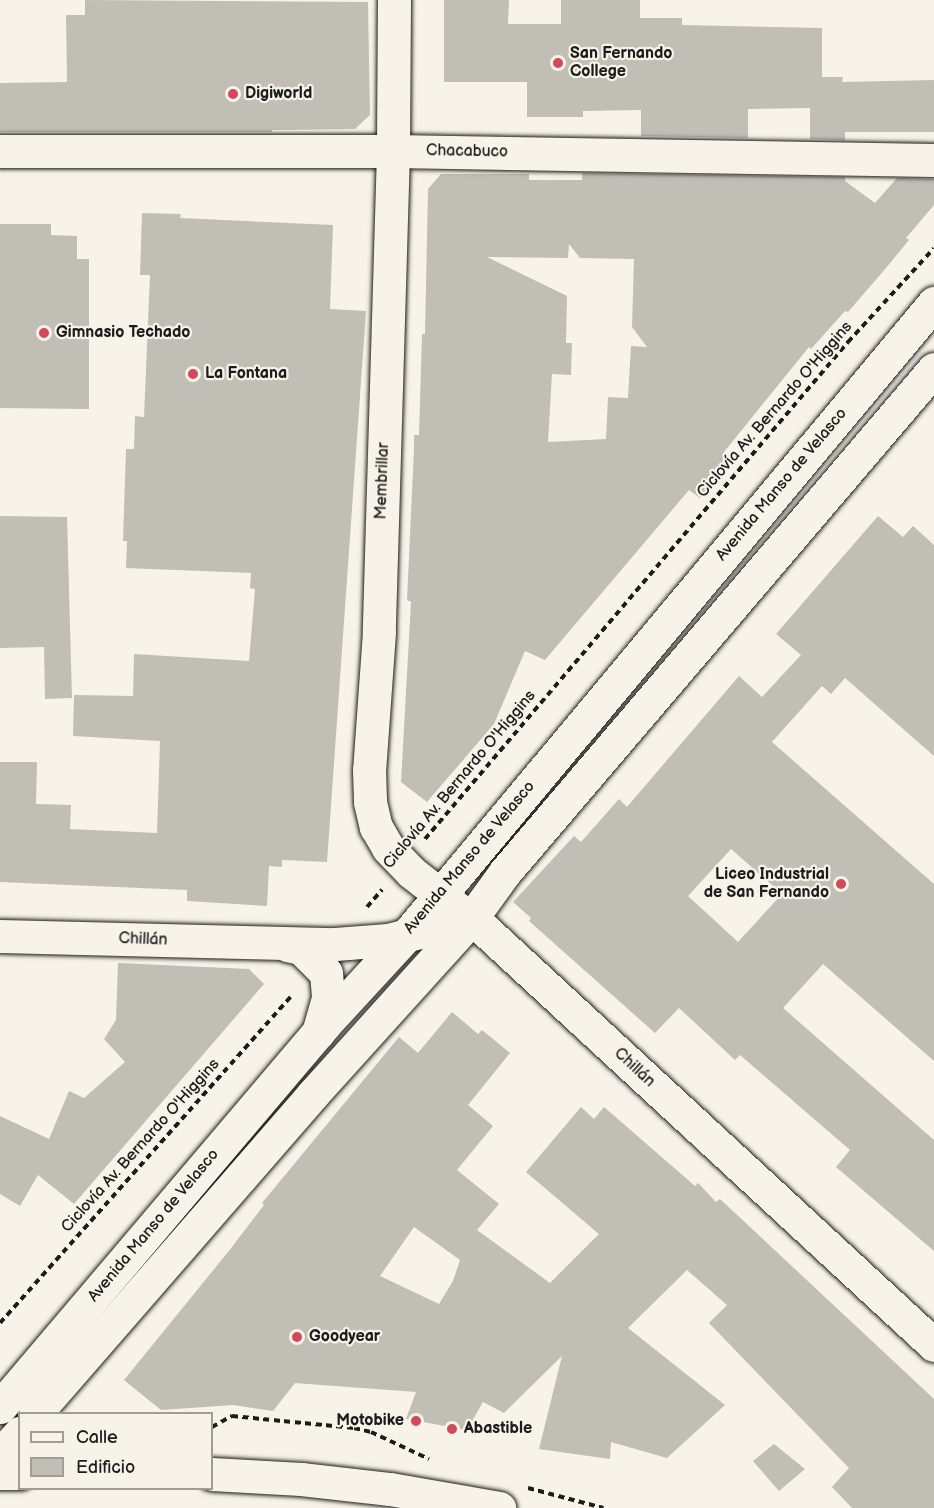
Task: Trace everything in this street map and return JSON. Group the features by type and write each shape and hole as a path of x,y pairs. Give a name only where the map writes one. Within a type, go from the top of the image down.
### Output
{"main road":[{"name":"Membrillar","path":"394,0 393,151 379,632 369,770 370,802 375,827 404,864 471,919"},
{"name":"Chacabuco","path":"0,151 393,151 934,160"},
{"name":"Avenida Manso de Velasco","path":"0,1407 318,1033 405,937 934,303"},
{"name":"Avenida Manso de Velasco","path":"36,1412 321,1085 471,919 505,872 934,369"},
{"path":"318,1033 325,1014 328,986 327,954 405,937 471,919"},
{"name":"Chillán","path":"471,919 934,1345"},
{"name":"Chillán","path":"0,936 287,945 327,954"},
{"path":"0,1455 18,1435"},
{"path":"0,1473 18,1473"},
{"path":"213,1474 301,1479 390,1489 511,1498"}],"path":[{"name":"Ciclovía Av. Bernardo O'Higgins","path":"0,1323 327,954 848,342 934,248"},
{"path":"213,1426 232,1416 354,1428 371,1432 440,1464"},
{"path":"511,1498 603,1508"}],"building":[{"path":"85,0 368,2 370,115 355,129 272,130 272,132 0,132 0,83 67,82 66,15 85,15"},
{"path":"444,0 509,0 508,24 561,24 561,0 640,0 640,18 682,18 682,25 822,28 822,77 843,77 842,82 934,80 934,132 845,132 845,140 810,139 810,108 748,109 748,138 641,136 641,110 583,111 583,117 527,117 527,82 444,82"},
{"path":"582,173 845,177 845,181 875,203 897,178 934,179 934,205 906,238 909,240 886,268 848,312 845,311 811,349 809,347 724,452 732,459 700,498 689,490 545,660 525,651 494,724 427,802 401,782 411,602 407,600 414,435 419,435 422,334 425,334 428,189 441,174 529,174 529,180 582,180","holes":["569,244 580,258 634,259 632,327 647,347 631,346 628,398 608,397 606,439 548,442 552,374 571,375 572,343 566,343 567,296 487,257 568,258"]},
{"path":"142,213 181,214 180,218 333,225 330,309 366,311 327,862 282,860 282,867 269,866 267,906 187,901 187,890 0,882 0,762 37,762 36,804 71,805 70,829 157,833 160,741 73,736 74,695 133,696 134,654 249,661 255,589 250,588 251,573 126,568 127,541 123,541 126,449 134,449 135,416 144,417 150,275 140,275"},
{"name":"Gimnasio Techado","path":"0,224 51,224 51,235 77,236 77,259 89,259 89,409 0,408"},
{"path":"0,516 67,517 72,698 45,699 44,647 0,648"},
{"name":"Liceo Industrial de San Fernando","path":"878,516 903,537 913,526 934,545 934,756 845,678 831,694 822,686 772,742 934,884 934,1061 823,964 783,1008 934,1140 934,1251 836,1167 850,1150 740,1055 735,1060 679,1008 655,1033 529,921 531,918 513,902 574,836 581,842 619,799 627,807 739,676 762,697 801,655 776,634","holes":["731,849 782,894 738,942 688,896"]},
{"path":"118,963 249,969 264,984 74,1204 38,1175 20,1206 0,1194 0,1116 49,1139 69,1091 84,1098 125,1062 104,1039 116,1020"},
{"path":"452,1012 478,1034 482,1030 510,1053 468,1105 493,1126 457,1170 499,1204 477,1230 550,1283 599,1234 526,1172 581,1107 594,1119 604,1107 695,1186 698,1183 716,1202 720,1199 934,1399 934,1508 852,1508 832,1487 849,1468 709,1323 727,1305 687,1270 628,1328 725,1405 667,1458 611,1442 610,1459 539,1449 562,1356 504,1413 483,1402 467,1430 406,1419 416,1392 295,1383 273,1411 233,1405 161,1410 124,1380 228,1252 264,1205 262,1203 399,1037 418,1053","holes":["414,1227 460,1260 453,1281 439,1304 380,1276"]},
{"path":"774,1444 805,1469 779,1491 753,1461"}],"place":[{"name":"San Fernando College","path":"558,63"},
{"name":"Digiworld","path":"233,94"},
{"name":"Gimnasio Techado","path":"44,333"},
{"name":"La Fontana","path":"193,374"},
{"name":"Liceo Industrial de San Fernando","path":"841,884"},
{"name":"Goodyear","path":"297,1337"},
{"name":"Motobike","path":"416,1421"},
{"name":"Abastible","path":"452,1429"}]}
